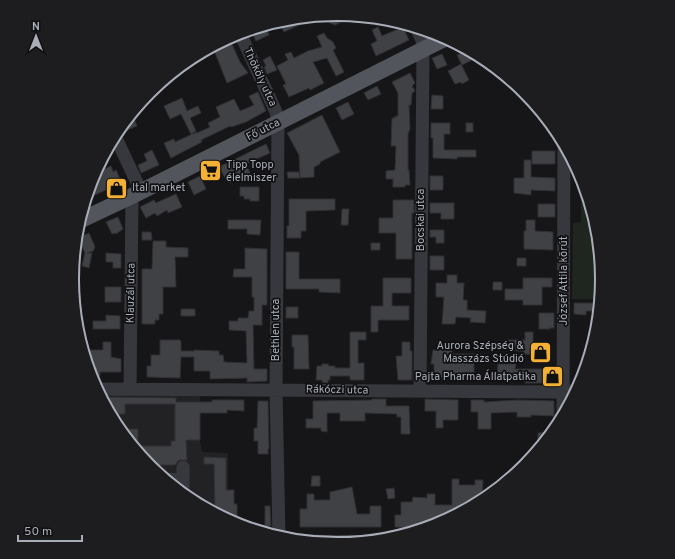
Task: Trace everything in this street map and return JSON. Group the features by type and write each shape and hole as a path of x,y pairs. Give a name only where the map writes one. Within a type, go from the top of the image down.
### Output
{"main road":[{"name":"Fő utca","path":"87,217 438,42"}],"street":[{"name":"Bocskai utca","path":"419,35 423,49 420,392"},
{"name":"Thököly utca","path":"243,39 276,112 278,123"},
{"name":"Bethlen utca","path":"278,123 276,390 279,531"},
{"path":"118,144 136,194"},
{"name":"József Attila körút","path":"563,405 564,156"},
{"name":"Klauzál utca","path":"130,389 136,194"},
{"name":"Rákóczi utca","path":"104,389 420,392 570,391"},
{"path":"170,477 183,473 183,487"}],"shaded area":[{"path":"581,194 594,246 596,280 595,299 572,299 573,223 581,222"},
{"path":"107,395 200,395 200,440 202,452 228,453 228,513 208,503 180,485 167,474 132,437"}],"building":[{"path":"342,21 335,25 329,22"},
{"path":"303,23 284,32 281,27"},
{"path":"378,27 382,36 399,29 404,30 409,40 376,56 371,44 377,41 372,30"},
{"path":"267,31 269,35 256,41 253,35"},
{"path":"324,33 327,38 333,42 336,48 333,50 344,72 336,76 327,58 313,62 324,83 310,90 309,88 289,97 283,85 286,84 277,66 288,60 285,54 291,52 294,58 308,51 322,47 317,36"},
{"path":"232,44 240,62 248,73 227,83 215,52"},
{"path":"459,52 473,60 462,65 457,55 460,54"},
{"path":"442,54 447,65 437,69 432,58"},
{"path":"270,56 277,70 267,74 264,67 266,66 263,60"},
{"path":"461,64 469,80 462,84 461,82 455,84 448,71"},
{"path":"410,73 415,83 412,86 415,91 412,93 411,105 409,105 410,129 408,134 408,170 410,185 405,185 405,187 393,187 393,179 386,179 386,171 395,170 396,146 391,146 392,118 398,116 398,93 392,82"},
{"path":"377,86 381,94 368,100 364,93"},
{"path":"258,92 266,111 246,122 231,127 230,126 201,140 202,142 171,158 164,143 174,139 175,142 210,127 208,123 220,117 216,107 234,99 240,111 254,105 249,96"},
{"path":"432,95 443,96 443,109 431,109"},
{"path":"182,98 187,111 198,106 201,113 190,118 196,131 191,134 181,114 170,119 164,106"},
{"path":"348,102 354,114 342,120 336,108"},
{"path":"322,115 340,152 320,162 320,164 314,167 314,177 300,178 299,155 287,133"},
{"path":"134,119 137,126 127,130 132,122"},
{"path":"431,123 450,123 450,134 444,134 444,150 476,150 476,157 457,157 457,159 433,158"},
{"path":"466,123 473,123 473,132 466,132"},
{"path":"266,144 270,153 246,164 250,173 229,183 219,167"},
{"path":"152,150 159,165 141,173 138,165 147,161 144,154"},
{"path":"532,151 555,151 555,164 532,164"},
{"path":"524,160 531,160 531,177 555,178 555,191 531,190 531,195 514,193 514,178 524,178"},
{"path":"111,166 113,172 116,170 123,186 110,192 108,189 93,196 99,181 104,169"},
{"path":"287,172 299,172 300,178 288,178"},
{"path":"200,176 206,189 194,195 188,182"},
{"path":"430,176 443,176 443,190 430,190"},
{"path":"240,187 259,187 259,201 244,199 244,196 240,196"},
{"path":"176,194 182,207 168,213 167,210 157,216 155,213 146,218 140,207 154,200 156,203"},
{"path":"289,199 335,199 335,210 306,211 306,231 301,231 301,238 287,238 287,226 289,226"},
{"path":"393,200 414,200 414,213 412,213 412,259 396,259 396,233 379,233 379,218 393,218"},
{"path":"430,203 454,203 454,219 441,219 441,213 430,213"},
{"path":"538,204 555,204 555,217 538,217"},
{"path":"342,209 349,209 348,225 341,225"},
{"path":"118,217 123,229 116,234 112,234 106,222"},
{"path":"228,220 261,220 260,235 247,234 247,229 228,229"},
{"path":"526,220 535,220 535,231 553,232 553,250 524,249 524,231 526,231"},
{"path":"430,230 444,230 444,243 436,243 436,237 430,237"},
{"path":"142,232 151,232 152,240 142,240"},
{"path":"89,233 95,247 93,251 87,253 92,253 89,268 82,266 85,253 81,245 83,236"},
{"path":"153,241 166,241 166,247 188,248 188,257 175,257 176,287 163,287 163,314 159,314 159,320 155,320 155,324 142,324 142,269 152,269"},
{"path":"371,243 380,243 380,250 371,250"},
{"path":"245,248 267,249 267,305 262,305 262,325 253,325 254,369 267,369 267,381 247,382 247,378 210,379 210,371 194,371 194,357 181,357 180,378 147,377 147,366 151,366 151,355 160,355 160,340 180,340 181,351 219,351 219,355 223,355 224,362 247,363 246,331 229,330 229,321 238,321 238,318 248,318 249,311 254,311 252,277 233,277 234,269 245,269"},
{"path":"286,252 299,252 299,279 340,279 340,293 319,292 319,289 286,289"},
{"path":"106,253 121,254 121,268 113,268 113,262 106,262"},
{"path":"430,256 444,256 444,270 430,270"},
{"path":"517,258 526,258 526,266 517,266"},
{"path":"447,275 457,275 457,283 464,283 463,300 467,300 467,310 486,311 485,323 470,322 471,318 456,317 455,324 442,324 444,297 436,297 436,283 447,283"},
{"path":"383,278 411,278 411,293 392,293 392,306 409,306 409,320 378,320 378,332 371,332 371,306 383,306"},
{"path":"523,278 552,278 552,287 542,287 542,305 523,305 523,300 505,300 505,289 523,289"},
{"path":"493,282 502,282 502,290 493,290"},
{"path":"105,287 121,287 121,302 105,302"},
{"path":"574,303 593,303 593,311 586,311 586,315 574,314"},
{"path":"286,307 298,307 298,318 286,318"},
{"path":"181,309 195,309 195,316 181,316"},
{"path":"539,313 554,313 554,328 539,329"},
{"path":"106,315 120,316 120,329 93,329 93,321 106,321"},
{"path":"350,332 366,332 366,340 358,340 358,363 364,363 364,380 350,380 350,376 330,376 328,383 322,382 322,380 316,380 317,366 322,366 322,364 329,364 328,366 335,366 335,368 350,368"},
{"path":"525,332 533,332 533,343 542,343 542,355 523,354 523,351 516,351 516,348 504,348 504,340 525,340"},
{"path":"292,335 308,335 309,369 294,369 294,347 292,347"},
{"path":"103,342 111,342 111,357 121,359 121,372 100,372 100,376 98,376 89,350 103,350"},
{"path":"402,342 410,342 410,351 412,351 412,380 398,380 396,356 402,356"},
{"path":"433,350 452,350 452,354 482,354 482,361 474,361 474,373 469,373 469,377 434,378 434,364 431,364"},
{"path":"498,364 516,364 515,369 546,369 546,373 554,373 554,381 525,383 525,378 497,377"},
{"path":"108,397 176,398 176,402 244,400 244,411 227,410 227,413 200,413 200,440 186,440 187,460 179,460 175,465 158,465 140,446 171,446 171,441 175,441 175,404 125,404 125,414 117,414"},
{"path":"386,399 386,406 409,406 410,434 401,434 401,417 397,417 397,414 365,413 365,421 340,421 340,413 327,413 327,432 321,431 321,428 306,428 306,419 313,419 313,401"},
{"path":"425,399 458,400 458,420 443,420 443,428 436,428 436,411 425,411"},
{"path":"471,400 484,400 484,402 517,400 554,401 554,416 531,415 531,417 517,417 517,412 491,413 491,429 478,429 478,412 471,412"},
{"path":"258,401 268,401 268,454 258,454 258,441 254,441 254,428 257,428"},
{"path":"127,429 138,429 138,444"},
{"path":"538,433 546,433 538,443"},
{"path":"204,457 226,458 226,490 234,490 234,504 237,504 237,516 215,507 214,464 204,464"},
{"path":"312,476 320,476 320,486 311,486"},
{"path":"452,479 459,479 459,485 475,485 475,480 483,480 482,493 467,503 421,524 409,527 395,527 395,515 401,515 401,502 412,502 413,497 427,498 427,494 435,494 435,505 452,505"},
{"path":"352,487 357,514 370,514 370,506 381,506 381,527 300,527 300,509 307,509 307,494 314,494 314,500 330,500 330,492"},
{"path":"394,488 395,498 388,499 386,489"},
{"path":"265,506 270,506 271,526 265,526"}],"place":[{"name":"Tipp Topp élelmiszer","path":"211,171"},
{"name":"Ital market","path":"116,188"},
{"name":"Aurora Szépség & Masszázs Stúdió","path":"540,352"},
{"name":"Pajta Pharma Állatpatika","path":"552,377"}]}
